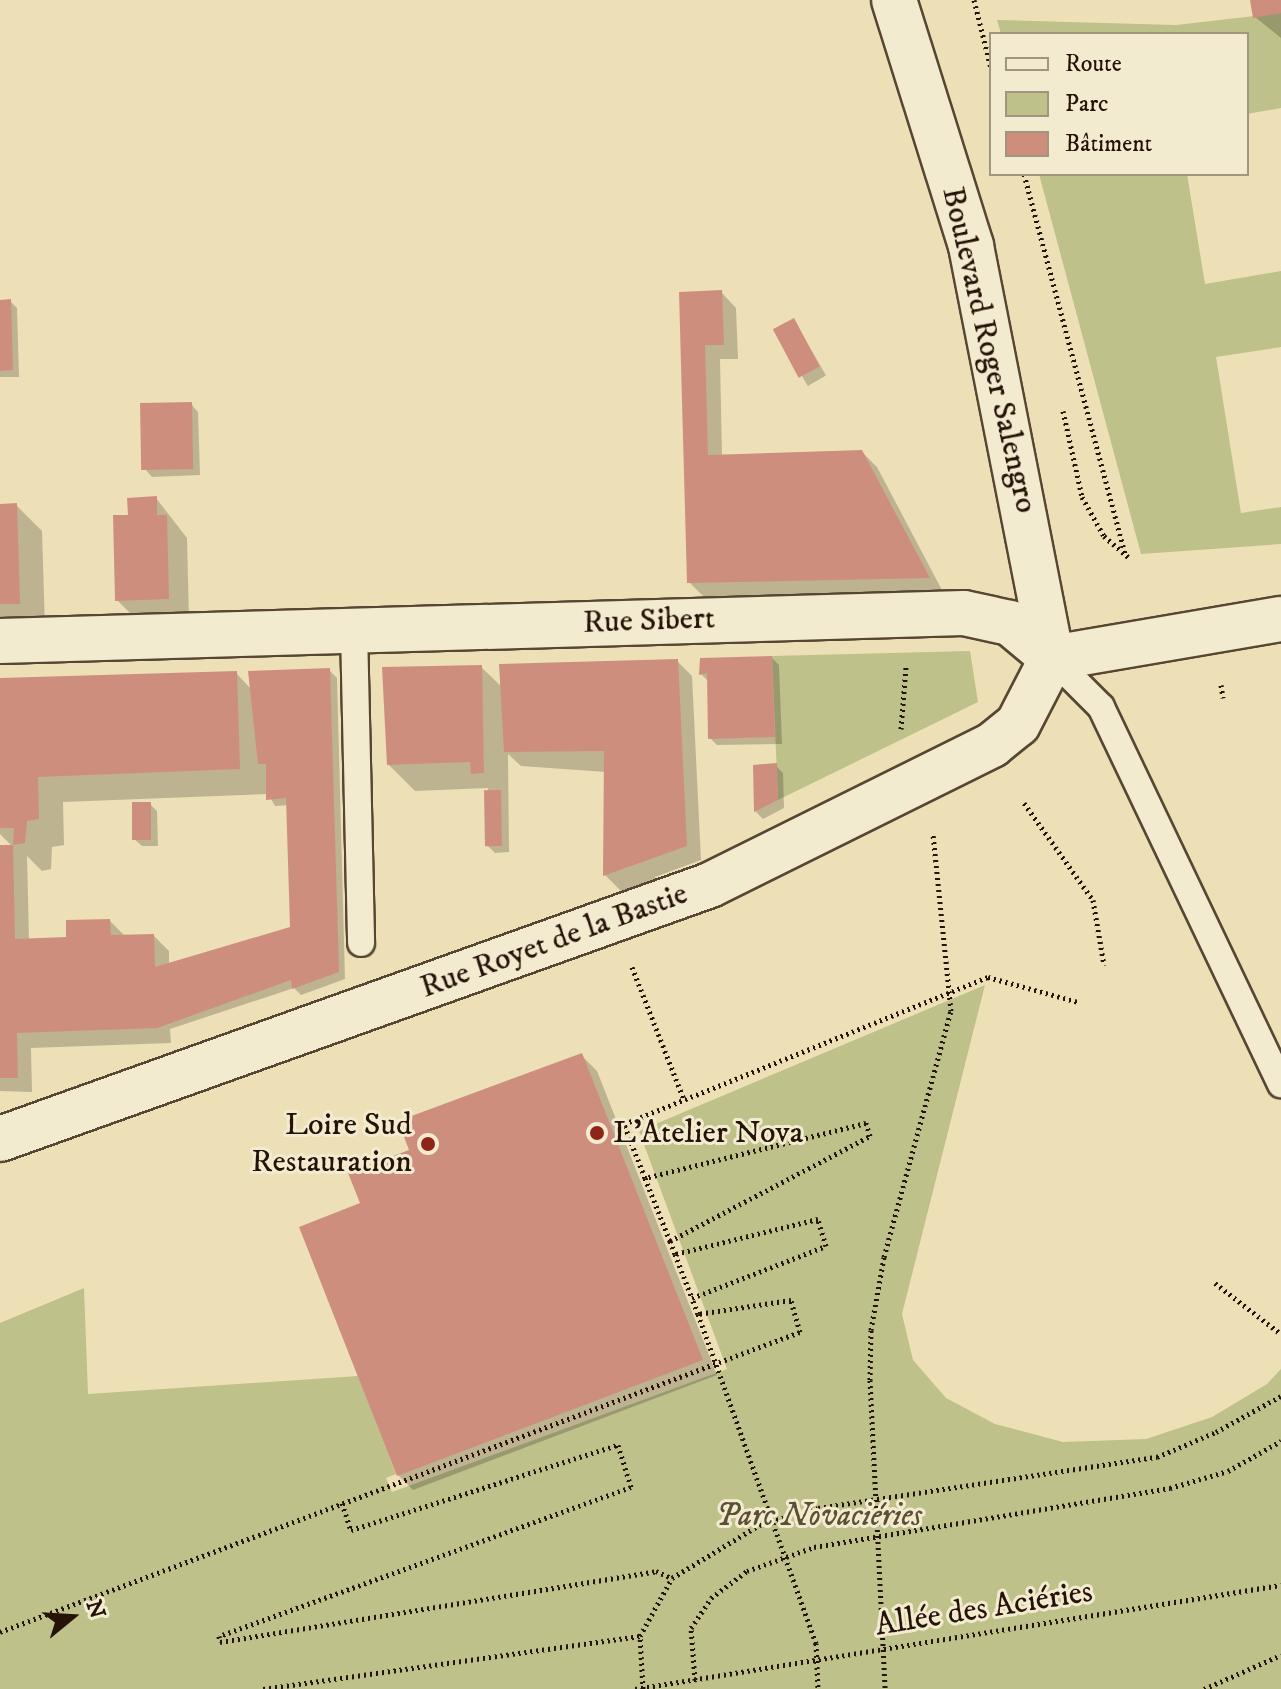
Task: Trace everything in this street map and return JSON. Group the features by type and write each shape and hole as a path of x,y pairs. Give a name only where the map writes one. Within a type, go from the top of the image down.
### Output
{"street":[{"name":"Boulevard Roger Salengro","path":"894,0 971,246 1052,658"},
{"name":"Rue Sibert","path":"0,641 964,613 1010,623 1052,658"},
{"path":"1052,658 1281,619"},
{"name":"Rue Royet de la Bastie","path":"0,1139 710,885 992,745 1018,724 1052,658"}],"lane":[{"path":"354,630 361,943"},
{"path":"1052,658 1107,719 1281,1084"}],"path":[{"path":"974,0 989,60"},
{"path":"1025,176 1120,543 1128,557"},
{"path":"896,741 906,710 906,654"},
{"path":"1024,803 1093,900 1104,965"},
{"path":"885,1689 870,1380 871,1330 884,1257 951,1011 933,834"},
{"path":"630,962 685,1100"},
{"path":"818,1689 819,1658 785,1557 698,1314 624,1124 988,977 1078,1002"},
{"path":"645,1178 866,1123 870,1136 670,1241"},
{"path":"675,1254 818,1219 826,1246 692,1298"},
{"path":"1215,1283 1281,1334"},
{"path":"0,1632 800,1332 791,1300 698,1314"},
{"path":"643,1688 640,1636 672,1578 714,1549 772,1521 818,1508 1157,1457 1216,1432 1281,1396"},
{"path":"695,1680 691,1628 711,1598 747,1571 785,1557 904,1530 1170,1488 1228,1471 1281,1441"},
{"path":"342,1503 351,1530 618,1445 631,1487 219,1636 220,1642 656,1571 672,1578"},
{"name":"Allée des Aciéries","path":"635,1689 1281,1585"},
{"path":"263,1689 640,1636"},
{"path":"1204,1689 1281,1655"}],"green space":[{"path":"1281,13 1281,108 1249,114 1249,32 1000,32 997,20 1176,25"},
{"path":"1040,176 1187,176 1205,284 1281,271 1281,347 1216,357 1241,513 1281,507 1281,544 1141,554"},
{"path":"970,651 978,702 778,800 772,656"},
{"name":"Parc Novaciéries","path":"985,985 902,1314 913,1360 946,1398 995,1424 1063,1442 1146,1439 1212,1417 1267,1384 1281,1369 1281,1689 0,1689 0,1323 84,1288 88,1394 358,1376 396,1474 386,1478 392,1492 727,1369 639,1131"}],"building":[{"path":"1250,0 1281,0 1281,13 1253,18"},
{"path":"722,290 724,345 705,345 708,455 862,450 930,578 687,583 679,292"},
{"path":"11,299 13,370 0,371 0,300"},
{"path":"794,318 820,367 799,378 773,329"},
{"path":"192,402 193,469 141,470 140,403"},
{"path":"157,496 157,515 167,515 169,599 115,601 113,515 128,515 127,498"},
{"path":"17,503 20,604 0,604 0,504"},
{"path":"772,656 775,737 708,739 707,673 699,675 700,658"},
{"path":"678,659 687,846 603,876 604,751 504,752 499,664"},
{"path":"482,665 484,773 471,774 470,762 387,765 382,667"},
{"path":"330,668 339,972 292,989 291,980 157,1028 17,1033 18,1078 0,1078 0,845 13,845 15,939 66,937 66,920 110,919 111,935 154,934 155,967 290,927 286,798 266,800 266,764 258,764 248,671"},
{"path":"237,671 240,769 38,777 39,819 27,821 25,843 13,845 14,828 0,828 0,678"},
{"path":"777,763 778,800 754,812 753,765"},
{"path":"484,790 501,790 502,846 485,846"},
{"path":"132,802 151,802 151,840 132,840"},
{"path":"582,1053 703,1360 397,1476 299,1227 360,1203 348,1173 409,1150 398,1121"}],"place":[{"name":"L'Atelier Nova","path":"597,1133"},
{"name":"Loire Sud Restauration","path":"428,1144"}]}
